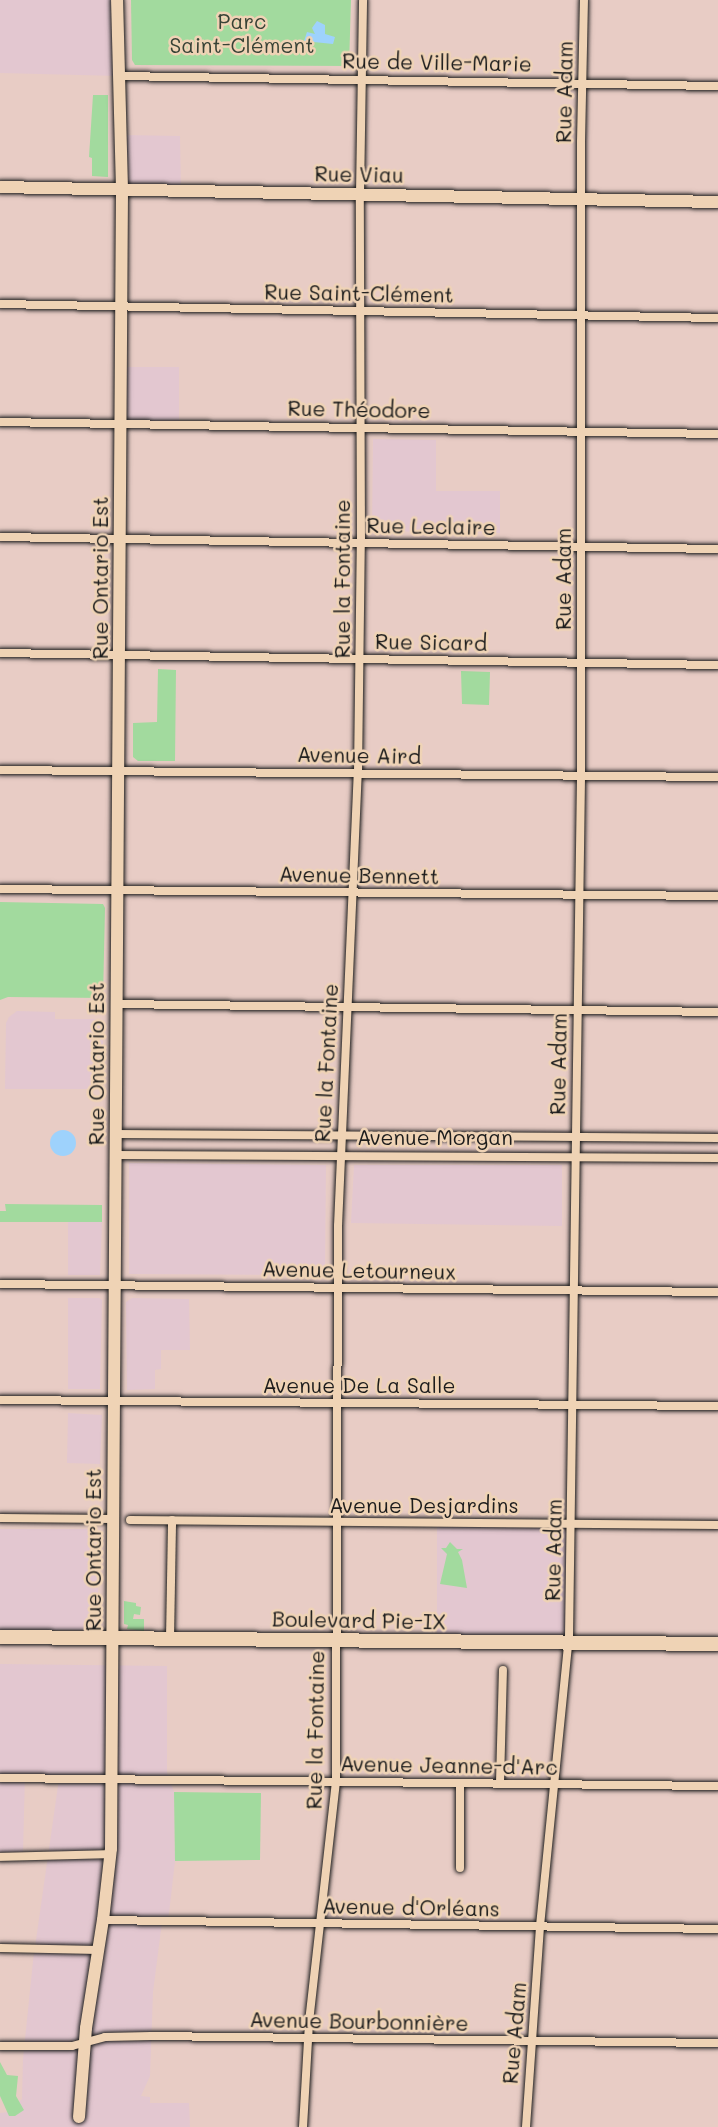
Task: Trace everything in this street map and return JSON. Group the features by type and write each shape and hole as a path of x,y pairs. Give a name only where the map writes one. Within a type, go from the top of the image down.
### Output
{"main road":[{"name":"Rue Ontario Est","path":"79,2122 85,2042 111,1854 122,189 117,0"},
{"name":"Rue Viau","path":"0,187 718,202"},
{"name":"Boulevard Pie-IX","path":"0,1637 112,1643 170,1639 503,1649 568,1646 624,1651 718,1652"},
{"name":"Boulevard Pie-IX","path":"0,1646 112,1643 568,1646 718,1644"}],"street":[{"name":"Rue la Fontaine","path":"303,2127 308,2038 336,1782 334,1522 337,1288 340,1154 358,773 360,659 360,194 363,0"},
{"name":"Rue Adam","path":"526,2127 540,1926 568,1646 574,1405 575,1137 581,775 580,315 584,0"},
{"name":"Rue de Ville-Marie","path":"119,76 718,86"},
{"name":"Rue Saint-Clément","path":"0,304 718,318"},
{"name":"Rue Théodore","path":"0,422 718,434"},
{"name":"Rue Leclaire","path":"0,537 718,549"},
{"name":"Rue Sicard","path":"0,652 718,665"},
{"name":"Avenue Aird","path":"0,770 718,777"},
{"name":"Avenue Bennett","path":"0,889 718,896"},
{"path":"116,1004 718,1012"},
{"name":"Avenue Morgan","path":"116,1134 718,1138"},
{"name":"Avenue Morgan","path":"115,1155 340,1154 718,1158"},
{"name":"Avenue Letourneux","path":"0,1284 718,1292"},
{"name":"Avenue De La Salle","path":"0,1400 718,1406"},
{"path":"0,1518 113,1519"},
{"name":"Avenue Desjardins","path":"130,1520 718,1525"},
{"path":"170,1639 172,1520"},
{"path":"500,1783 503,1670"},
{"name":"Avenue Jeanne-d'Arc","path":"0,1778 718,1786"},
{"path":"460,1783 460,1868"},
{"path":"0,1857 111,1854"},
{"name":"Avenue d'Orléans","path":"103,1920 718,1929"},
{"path":"0,1948 98,1950"},
{"name":"Avenue Bourbonnière","path":"0,2046 72,2046 105,2037 151,2036 718,2043"}],"shaded area":[{"path":"0,0 117,0 119,76 0,73"},
{"path":"122,135 180,136 181,189 122,189"},
{"path":"124,367 179,367 179,421 122,421"},
{"path":"373,439 436,440 436,491 500,491 500,533 372,531"},
{"path":"17,1011 55,1012 55,1019 103,1019 103,1089 5,1089 6,1023 9,1017"},
{"path":"129,1163 326,1165 325,1275 129,1274"},
{"path":"354,1165 562,1165 562,1226 351,1223"},
{"path":"68,1222 102,1222 100,1275 68,1275"},
{"path":"68,1298 99,1298 102,1300 100,1389 68,1389"},
{"path":"132,1298 189,1299 190,1350 161,1350 161,1369 155,1370 155,1389 127,1390 126,1302"},
{"path":"68,1413 102,1415 100,1464 67,1463"},
{"path":"437,1521 571,1524 568,1643 437,1642"},
{"path":"0,1529 98,1529 98,1628 93,1630 0,1630"},
{"path":"0,1664 167,1666 167,1772 174,1792 175,1861 168,1922 162,1922 153,1992 150,2076 141,2096 150,2097 150,2103 189,2103 190,2127 0,2127 0,2113 8,2112 22,2099 23,2059 33,1961 59,1779 25,1775 23,1852 0,1852"}],"green space":[{"name":"Parc Saint-Clément","path":"131,0 351,0 349,66 135,65 132,60"},
{"path":"93,95 108,95 108,177 92,176 92,158 89,157"},
{"path":"158,669 176,670 175,761 138,761 133,757 133,723 157,722"},
{"path":"461,671 490,672 489,705 462,704"},
{"path":"0,902 103,904 105,908 103,998 8,997 0,1000"},
{"path":"5,1204 102,1205 102,1222 0,1222 0,1211 6,1211"},
{"path":"450,1542 457,1549 463,1549 458,1552 462,1560 467,1588 440,1584 447,1554 441,1548 446,1548"},
{"path":"124,1601 136,1603 136,1606 141,1607 140,1615 134,1614 133,1619 144,1619 144,1631 127,1629 128,1625 124,1624"},
{"path":"174,1792 261,1793 260,1860 175,1861"},
{"path":"0,2062 7,2075 18,2076 16,2096 24,2110 15,2116 9,2116 0,2096"}],"water":[{"path":"317,21 325,25 325,34 335,37 333,44 304,41 307,32 315,34 312,28"},
{"path":"63,1130 72,1134 76,1143 72,1152 63,1156 54,1152 50,1143 54,1134"}]}
